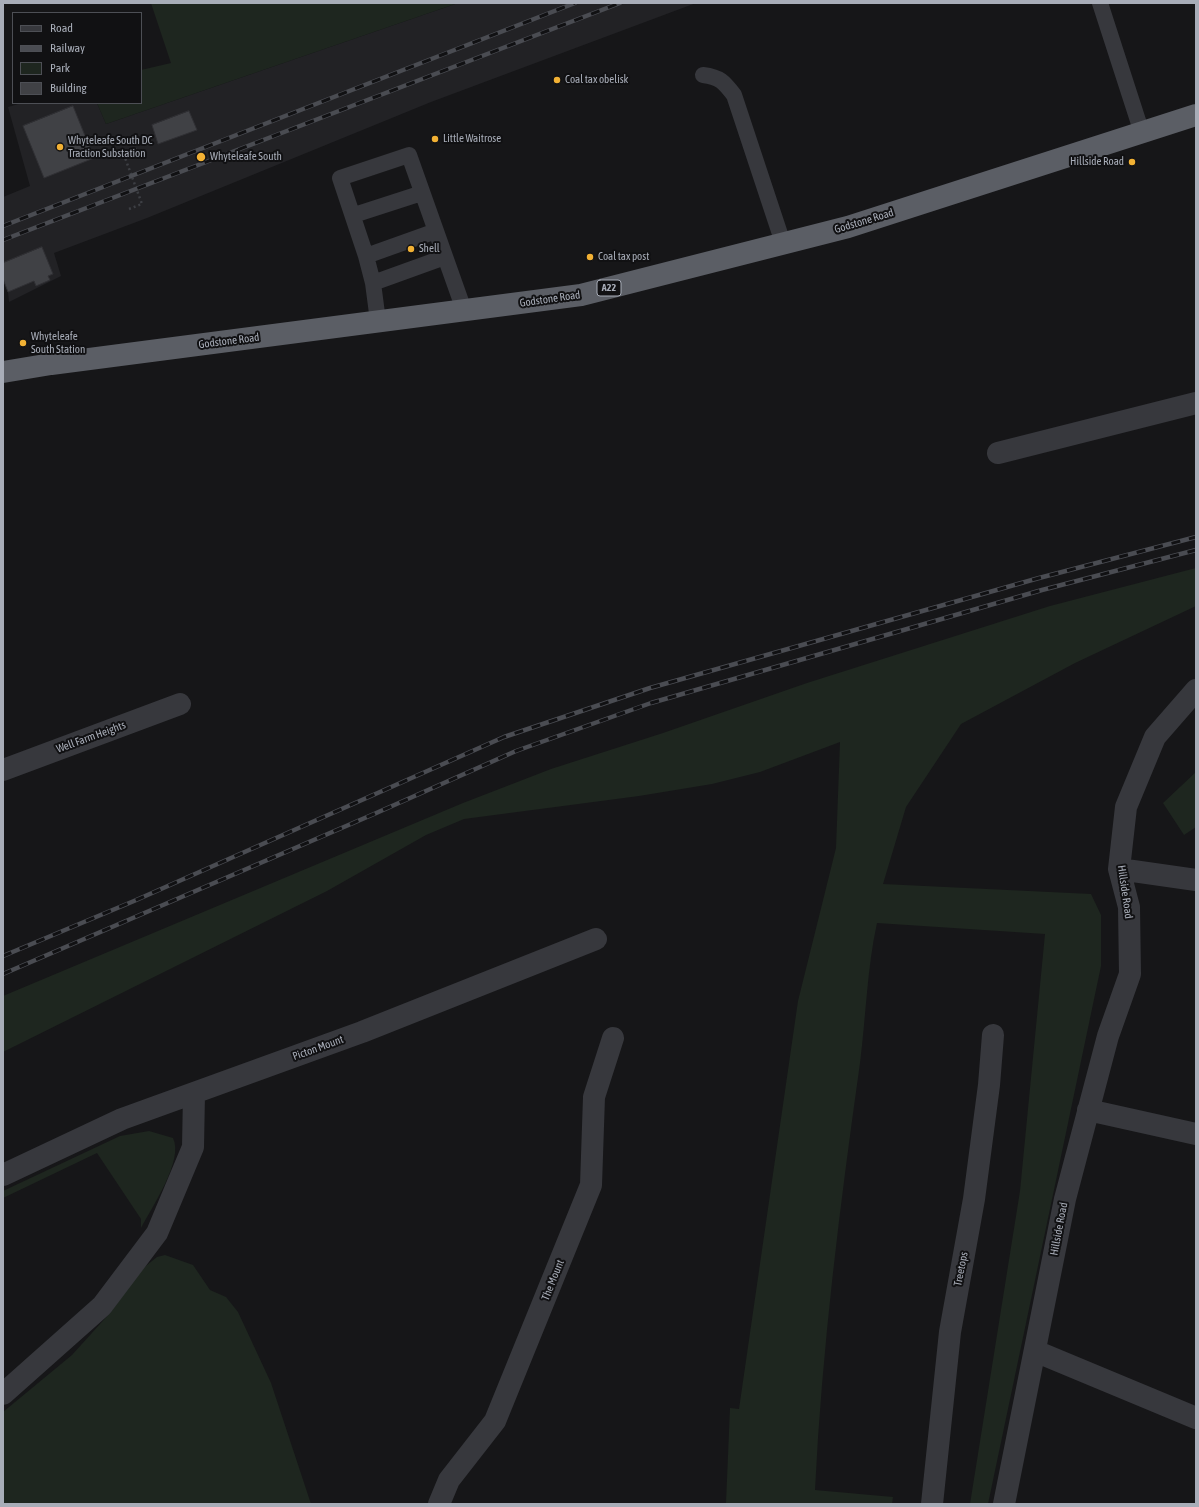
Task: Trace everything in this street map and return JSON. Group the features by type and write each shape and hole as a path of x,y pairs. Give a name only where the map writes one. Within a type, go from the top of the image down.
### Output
{"highway":[{"name":"Godstone Road","path":"3,372 51,364 581,295 848,227 1196,115"}],"street":[{"path":"998,453 1196,403"},
{"name":"Hillside Road","path":"1004,1504 1065,1199 1108,1036 1130,974 1129,907 1119,869 1126,807 1155,736 1196,690"},
{"name":"Well Farm Heights","path":"3,770 180,704"},
{"path":"1119,869 1196,880"},
{"name":"Picton Mount","path":"3,1175 122,1119 362,1032 596,939"},
{"name":"Treetops","path":"932,1504 950,1332 974,1199 989,1085 993,1035"},
{"name":"The Mount","path":"439,1504 449,1480 495,1421 591,1185 594,1097 612,1038"},
{"path":"3,1394 102,1306 157,1233 193,1147 194,1094"},
{"path":"1088,1110 1196,1134"},
{"path":"1035,1351 1196,1418"}],"lane":[{"path":"1100,3 1142,133"},
{"path":"703,75 716,77 725,83 734,95 783,243"},
{"path":"378,322 373,283 366,256 354,215 340,178 409,155 464,310"},
{"path":"354,215 422,193"},
{"path":"366,256 436,231"},
{"path":"373,283 445,257"}],"path":[{"path":"129,209 142,204 124,155 138,149"}],"shaded area":[{"path":"458,3 696,3 431,102 147,218 54,253 61,276 9,302 8,292 3,279 3,197 30,186 8,107 18,104 97,104 106,124"}],"green space":[{"path":"151,3 458,3 106,124 97,104 142,104 142,70 171,63"},
{"path":"1196,568 1196,606 1075,663 961,724 906,807 883,884 1091,894 1101,915 1101,966 988,1504 970,1504 1020,1191 1045,934 877,923 871,957 860,1063 827,1329 815,1490 893,1497 892,1504 726,1503 730,1408 739,1409 798,1001 836,848 840,742 760,772 712,784 639,796 464,819 426,835 327,891 3,1052 3,996 463,803 551,769 663,733 807,683 1050,606"},
{"path":"1196,772 1196,827 1184,835 1163,803"},
{"path":"149,1131 173,1138 175,1147 171,1171 141,1228 141,1219 97,1153 3,1198 3,1191 120,1136"},
{"path":"165,1255 193,1265 210,1290 226,1297 238,1312 271,1383 311,1504 3,1504 3,1412 72,1355 110,1313 142,1269 157,1257"}],"building":[{"name":"Whyteleafe South DC Traction Substation","path":"73,106 94,158 44,178 23,126"},
{"path":"189,111 197,130 158,144 152,125"},
{"path":"42,247 53,274 48,276 50,280 36,286 34,281 8,292 3,279 3,263"}],"railway":[{"path":"3,226 575,3"},
{"path":"3,240 620,3"},
{"path":"3,956 134,901 504,737 650,688 1039,578 1196,537"},
{"path":"3,974 516,751 651,703 1042,590 1196,550"}],"place":[{"name":"Coal tax obelisk","path":"557,80"},
{"name":"Little Waitrose","path":"435,139"},
{"name":"Whyteleafe South DC Traction Substation","path":"60,147"},
{"name":"Whyteleafe South","path":"201,157"},
{"name":"Hillside Road","path":"1132,162"},
{"name":"Shell","path":"411,249"},
{"name":"Coal tax post","path":"590,257"},
{"name":"Whyteleafe South Station","path":"23,343"}]}
